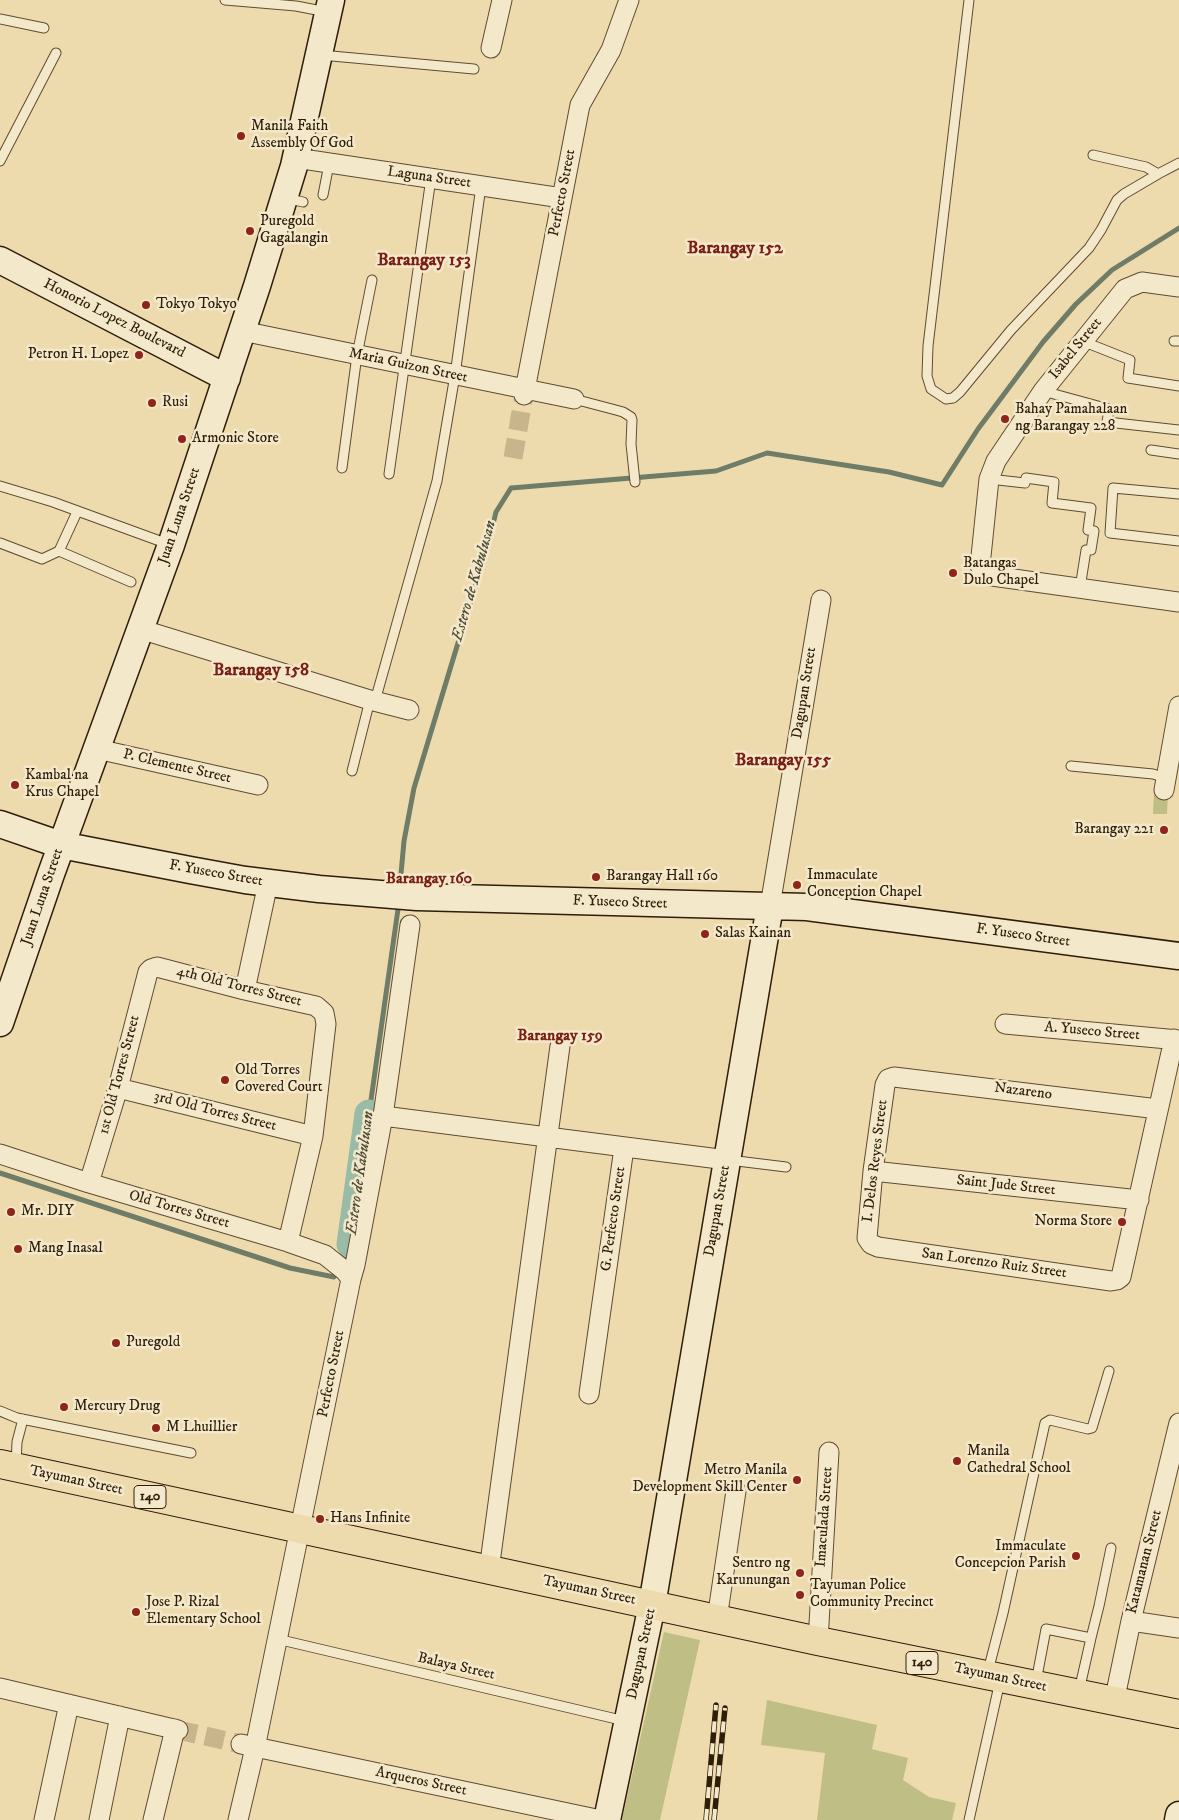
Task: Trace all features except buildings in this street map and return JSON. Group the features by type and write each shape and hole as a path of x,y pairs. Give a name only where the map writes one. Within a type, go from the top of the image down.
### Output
{"main road":[{"name":"Tayuman Street","path":"8,1466 818,1641 1179,1714"}],"street":[{"path":"492,48 502,0"},
{"name":"Perfecto Street","path":"525,392 580,105 611,50 628,0"},
{"name":"Juan Luna Street","path":"0,1023 62,845 171,545 242,332 294,200 296,158 330,6"},
{"name":"Laguna Street","path":"296,158 562,198"},
{"name":"Honorio Lopez Boulevard","path":"0,260 227,378"},
{"name":"Isabel Street","path":"1080,588 985,575 980,566 988,479 996,462 1043,391 1126,289 1142,282 1179,286"},
{"name":"Maria Guizon Street","path":"242,332 455,375 525,392 574,399"},
{"path":"1080,588 1179,602"},
{"name":"Dagupan Street","path":"607,1820 652,1605 821,600"},
{"path":"140,629 373,701 409,710"},
{"path":"1165,784 1179,706"},
{"name":"P. Clemente Street","path":"97,749 258,785"},
{"name":"F. Yuseco Street","path":"0,824 62,845 190,870 319,889 417,897 807,907 1179,956"},
{"path":"245,990 268,883"},
{"name":"Perfecto Street","path":"240,1820 248,1746 278,1639 348,1275 355,1265 383,1116 410,926"},
{"name":"4th Old Torres Street","path":"151,968 157,967 316,1006 324,1013 326,1024 313,1136"},
{"name":"1st Old Torres Street","path":"90,1183 118,1088 148,972 151,968"},
{"name":"A. Yuseco Street","path":"1005,1024 1176,1039"},
{"path":"1139,1200 1158,1109 1176,1039"},
{"path":"490,1570 560,1046"},
{"name":"Nazareno","path":"888,1079 894,1077 1158,1109"},
{"name":"I. Delos Reyes Street","path":"871,1244 868,1238 872,1171 885,1084 888,1079"},
{"name":"3rd Old Torres Street","path":"118,1088 313,1136"},
{"path":"383,1116 624,1148"},
{"path":"288,1242 313,1136"},
{"name":"G. Perfecto Street","path":"589,1394 624,1148 727,1160"},
{"name":"Old Torres Street","path":"0,1154 288,1242 325,1255 348,1275"},
{"name":"Saint Jude Street","path":"872,1171 1139,1200"},
{"name":"San Lorenzo Ruiz Street","path":"871,1244 878,1247 1111,1281 1121,1277 1139,1200"},
{"name":"Katamanan Street","path":"1114,1702 1131,1621 1179,1423"},
{"name":"Imaculada Street","path":"818,1641 829,1452"},
{"path":"717,1619 736,1491"},
{"path":"1131,1621 1179,1628"},
{"path":"0,1688 176,1729 154,1820"},
{"path":"44,1820 68,1704"},
{"path":"99,1820 120,1716"},
{"name":"Arqueros Street","path":"248,1746 601,1820"},
{"path":"1178,1820 1179,1815"}],"lane":[{"path":"225,0 296,6 330,6"},
{"path":"969,0 928,346 927,376 931,389 946,399 953,398 960,392 1011,330 1089,248 1102,230 1117,200 1124,194 1179,163"},
{"path":"0,19 44,28"},
{"path":"0,161 56,53"},
{"path":"319,55 474,69"},
{"path":"1093,155 1146,167 1158,174"},
{"path":"323,195 328,164"},
{"path":"389,474 431,178"},
{"path":"352,770 437,481 455,375 481,186"},
{"path":"342,468 357,355 372,280"},
{"path":"1082,341 1130,360 1128,378 1179,386"},
{"path":"1043,391 1109,408 1107,422 1179,430"},
{"path":"574,399 612,408 631,417 631,444 635,480"},
{"path":"1151,450 1179,454"},
{"path":"988,479 1025,483 1026,478 1054,482 1052,503 1091,508 1088,530 1094,530 1091,550 1086,550 1080,588"},
{"path":"0,486 53,502 171,545"},
{"path":"1179,494 1113,488 1110,533 1179,541"},
{"path":"0,543 42,559 59,551 77,512"},
{"path":"59,551 131,582"},
{"path":"1071,766 1153,774 1165,784"},
{"path":"727,1160 786,1167"},
{"path":"969,1820 1003,1613 1045,1423 1050,1420 1088,1429 1092,1428 1109,1371"},
{"path":"0,1411 22,1419 191,1453"},
{"path":"8,1466 17,1442 22,1419"},
{"path":"1078,1694 1100,1606 1110,1548"},
{"path":"1035,1686 1046,1629 1091,1638"},
{"name":"Balaya Street","path":"278,1639 628,1722"}],"shaded area":[{"path":"1154,792 1168,793 1167,814 1153,814"},
{"path":"664,1632 700,1640 660,1820 622,1820"},
{"path":"767,1700 877,1725 872,1749 908,1758 903,1780 929,1797 956,1803 952,1820 817,1820 825,1753 761,1745"}],"waterway":[{"name":"Estero de Kabulusan","path":"401,874 404,841 414,788 496,512 511,488 716,471 767,453 889,472 942,485 978,429 1043,342 1076,304 1112,270 1179,228"},
{"name":"Estero de Kabulusan","path":"369,1114 399,902"},
{"name":"Estero de Kabulusan","path":"351,1244 369,1114"},
{"name":"Estero de Kabulusan","path":"0,1173 290,1268 334,1277 337,1271"},
{"name":"Estero de Kabulusan","path":"341,1263 351,1244"}],"tunnel":[{"path":"513,458 524,395"},
{"path":"178,1730 241,1744"}],"railway":[{"path":"706,1820 716,1705"},
{"path":"714,1820 725,1708"}],"place":[{"name":"Manila Faith Assembly Of God","path":"241,136"},
{"name":"Puregold Gagalangin","path":"250,231"},
{"name":"Tokyo Tokyo","path":"146,305"},
{"name":"Petron H. Lopez","path":"139,355"},
{"name":"Rusi","path":"152,403"},
{"name":"Bahay Pamahalaan ng Barangay 228","path":"1005,419"},
{"name":"Armonic Store","path":"182,439"},
{"name":"Batangas Dulo Chapel","path":"953,573"},
{"name":"Kambal na Krus Chapel","path":"15,785"},
{"name":"Barangay 221","path":"1164,830"},
{"name":"Barangay Hall 160","path":"596,877"},
{"name":"Immaculate Conception Chapel","path":"797,885"},
{"name":"Salas Kainan","path":"705,934"},
{"name":"Old Torres Covered Court","path":"225,1080"},
{"name":"Mr. DIY","path":"11,1212"},
{"name":"Norma Store","path":"1122,1222"},
{"name":"Mang Inasal","path":"18,1249"},
{"name":"Puregold","path":"116,1343"},
{"name":"Mercury Drug","path":"64,1407"},
{"name":"M Lhuillier","path":"156,1428"},
{"name":"Manila Cathedral School","path":"957,1461"},
{"name":"Metro Manila Development Skill Center","path":"797,1480"},
{"name":"Hans Infinite","path":"320,1519"},
{"name":"Immaculate Concepcion Parish","path":"1076,1556"},
{"name":"Sentro ng Karunungan","path":"800,1573"},
{"name":"Tayuman Police Community Precinct","path":"800,1595"},
{"name":"Jose P. Rizal Elementary School","path":"136,1612"}],"district":[{"name":"Barangay 152","path":"735,249"},
{"name":"Barangay 153","path":"424,261"},
{"name":"Barangay 158","path":"261,671"},
{"name":"Barangay 155","path":"783,761"},
{"name":"Barangay 160","path":"429,880"},
{"name":"Barangay 159","path":"560,1037"}]}
